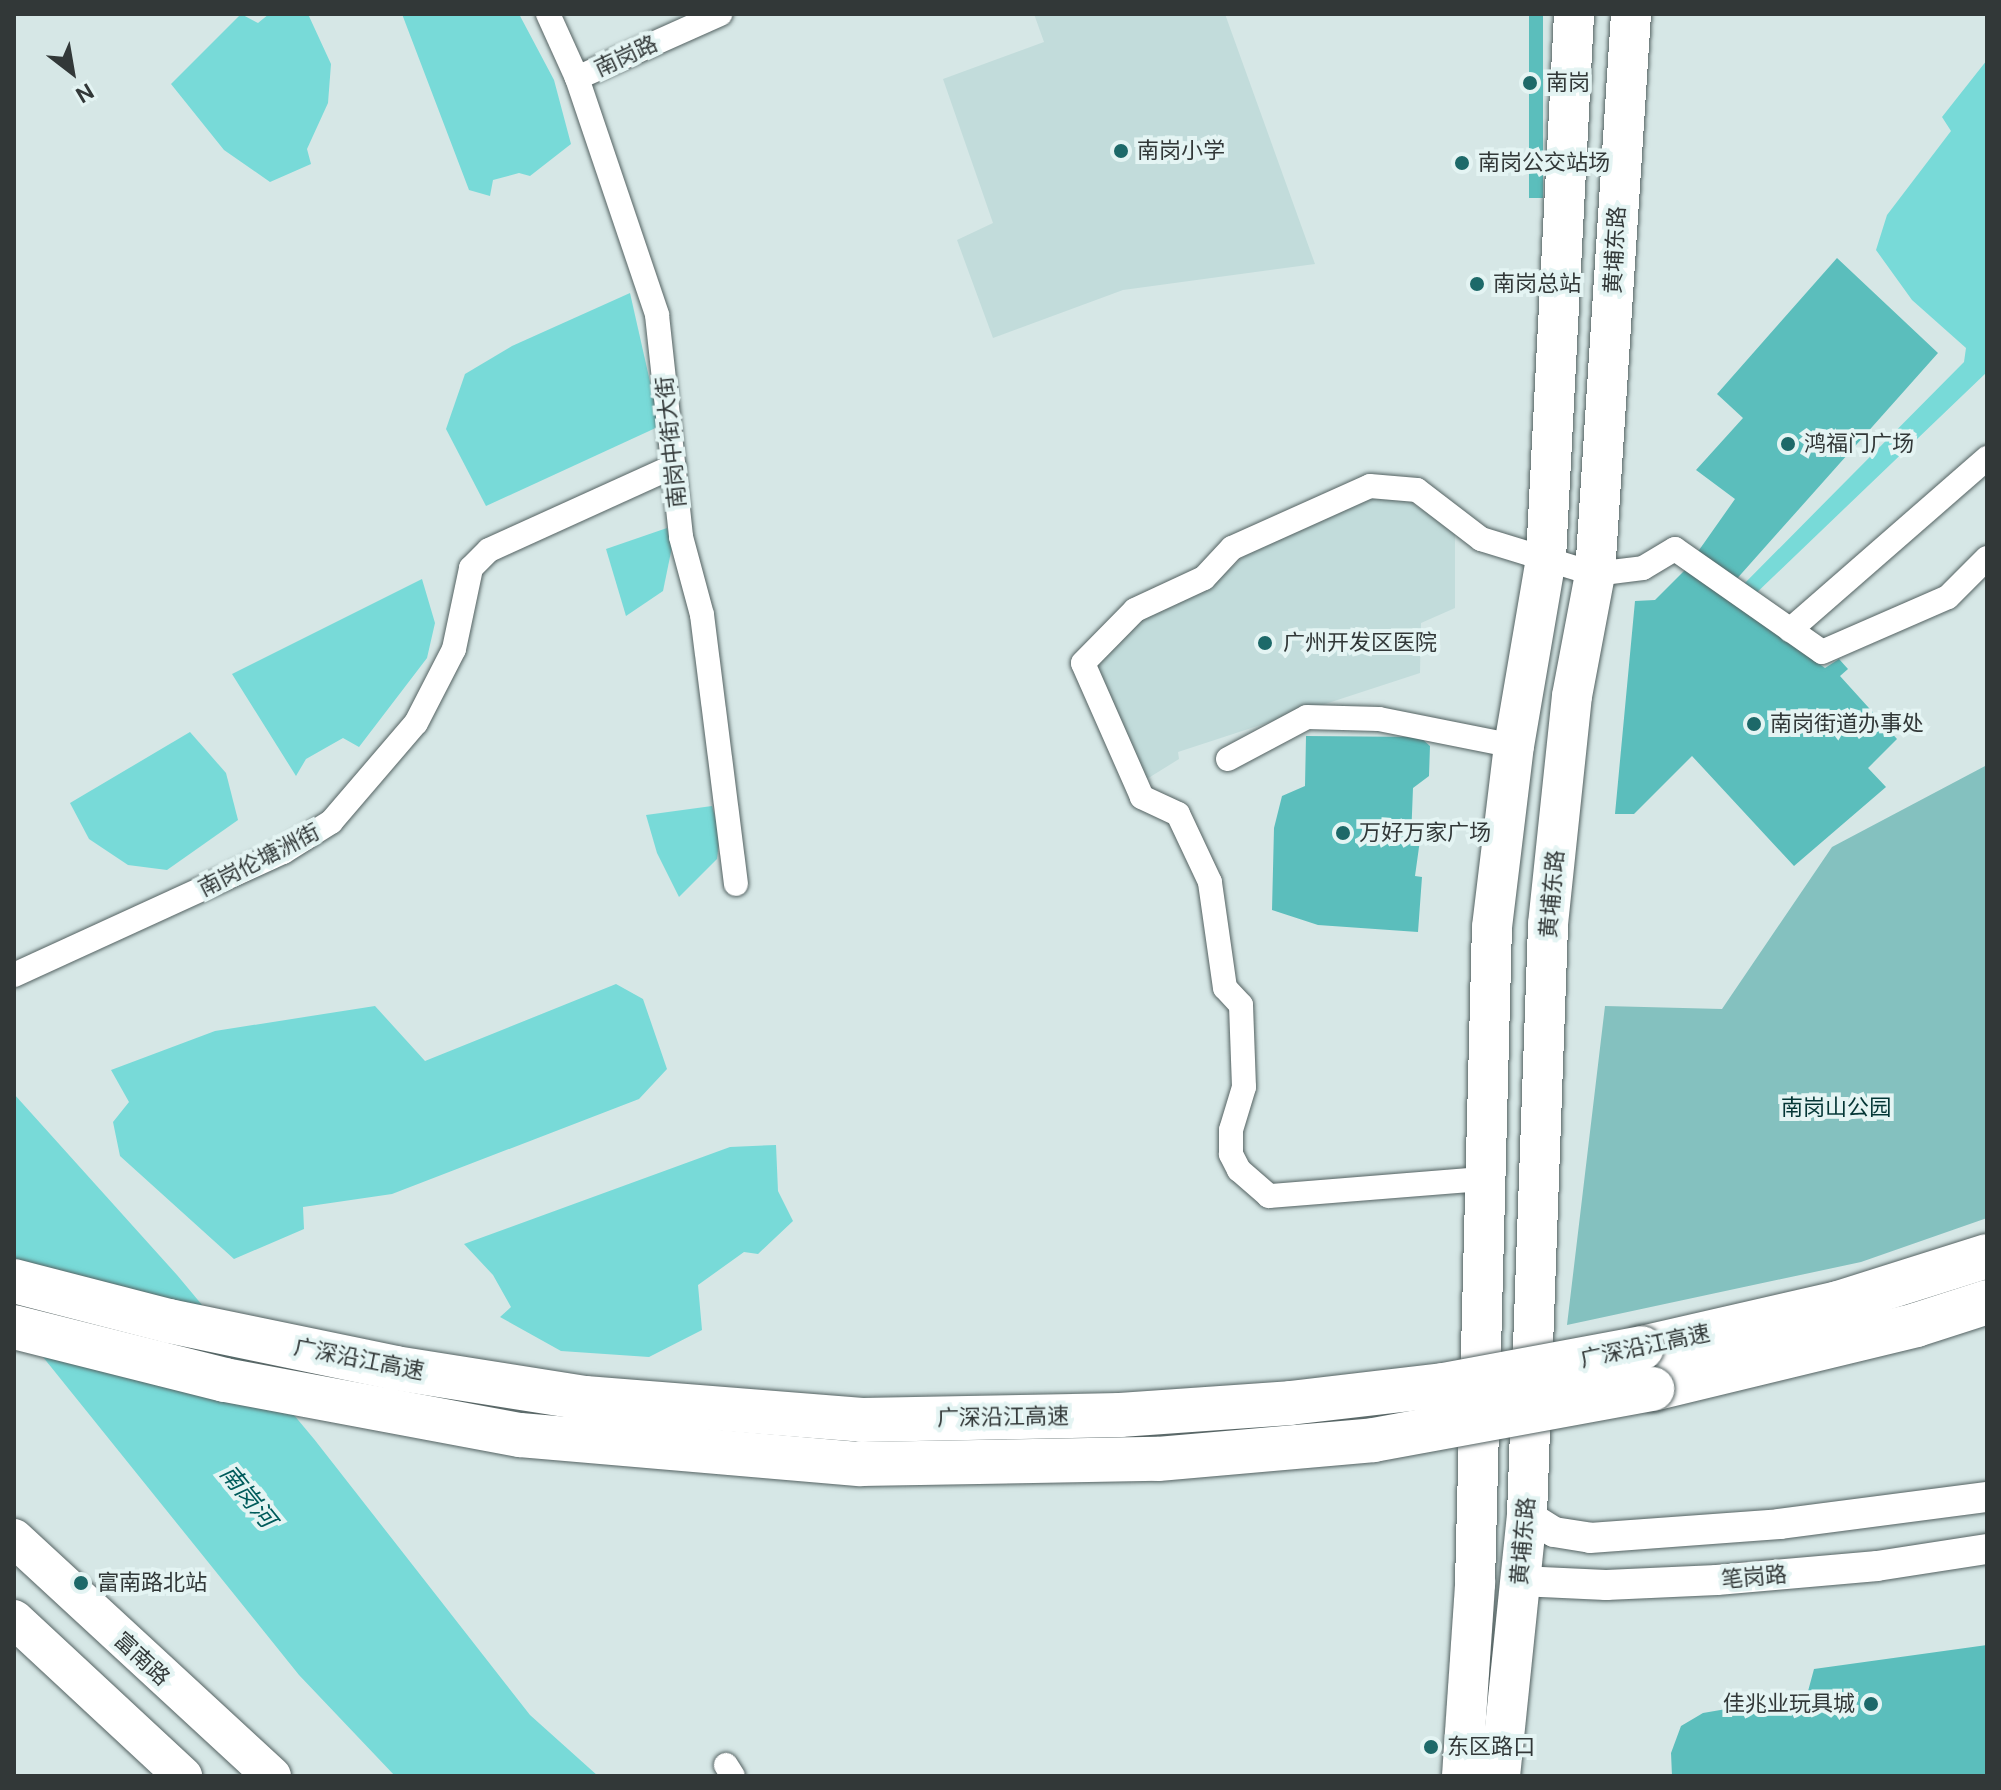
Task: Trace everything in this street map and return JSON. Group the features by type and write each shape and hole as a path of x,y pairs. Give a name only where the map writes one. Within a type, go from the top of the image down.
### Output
{"highway":[{"name":"黄埔东路","path":"1462,1776 1475,1583 1482,1179 1492,927 1514,746 1546,558 1574,14"},
{"name":"黄埔东路","path":"1500,1776 1527,1515 1548,924 1572,696 1595,574 1631,14"},
{"name":"广深沿江高速","path":"14,1327 225,1380 520,1435 861,1464 1158,1459 1374,1440 1647,1368 1987,1256"},
{"name":"广深沿江高速","path":"14,1281 169,1321 409,1370 585,1398 862,1420 1120,1415 1290,1403 1443,1385 1647,1368 1916,1325 1987,1302"}],"main road":[{"name":"富南路","path":"14,1538 272,1776"},
{"path":"14,1619 183,1776"},
{"path":"200,1776 208,1756 236,1745"}],"street":[{"name":"南岗中街大街","path":"548,14 577,78 657,315 681,537 702,615 736,884"},
{"name":"南岗路","path":"577,78 720,14"},
{"path":"1790,630 1987,458"},
{"name":"南岗伦塘洲街","path":"14,975 283,852 331,822 416,723 454,649 471,568 489,550 674,466"},
{"path":"1482,1179 1269,1196 1239,1170 1231,1154 1231,1130 1244,1087 1241,1005 1225,988 1210,882 1178,814 1142,797 1083,663 1135,610 1204,578 1232,548 1370,486 1417,490 1481,539 1595,574 1643,568 1675,549 1822,652 1948,597 1987,558"},
{"path":"1228,759 1307,717 1379,719 1514,746"},
{"path":"1527,1515 1554,1532 1590,1538 1779,1524 1987,1497"},
{"name":"笔岗路","path":"1520,1581 1606,1585 1717,1580 1877,1566 1987,1549"}],"shaded area":[{"name":"南岗小学","path":"1034,14 1225,14 1315,264 1123,290 993,338 957,240 993,223 943,79 1044,42"},
{"name":"广州开发区医院","path":"1376,495 1406,499 1455,532 1455,608 1421,623 1420,673 1178,752 1179,759 1142,782 1088,664 1133,622 1212,585 1252,549"}],"green space":[{"name":"南岗山公园","path":"1987,765 1987,1218 1861,1262 1567,1325 1605,1006 1722,1009 1832,847"}],"water":[{"path":"241,14 258,23 269,14 308,14 331,64 328,103 307,149 311,164 270,182 224,150 171,84"},
{"path":"402,14 519,14 554,80 571,144 530,176 519,173 493,180 490,196 469,190"},
{"path":"1987,60 1987,372 1750,599 1737,591 1964,362 1966,348 1912,300 1876,250 1887,215 1951,131 1942,117"},
{"path":"630,293 660,426 486,506 446,429 465,374 512,346"},
{"path":"667,528 672,547 663,591 626,616 606,549"},
{"path":"422,579 435,623 427,658 359,747 343,738 306,759 296,776 232,674"},
{"path":"190,732 226,773 238,820 167,870 128,865 89,839 70,803"},
{"path":"712,806 720,834 717,859 679,897 657,853 646,815"},
{"path":"616,984 643,999 667,1069 639,1099 392,1194 303,1207 304,1229 234,1259 120,1156 113,1122 129,1102 111,1070 215,1031 375,1006 425,1061"},
{"name":"南岗河","path":"14,1094 177,1275 314,1439 530,1715 598,1776 395,1776 299,1675 14,1321"},
{"path":"776,1145 778,1191 793,1221 758,1254 744,1252 698,1285 702,1330 649,1357 561,1351 500,1317 511,1307 493,1275 464,1244 730,1147"}],"building":[{"path":"1529,14 1543,14 1543,198 1529,198"},
{"name":"鸿福门广场","path":"1837,258 1938,353 1734,582 1697,553 1735,499 1696,470 1743,418 1717,394"},
{"name":"南岗街道办事处","path":"1685,570 1825,668 1839,659 1848,669 1840,676 1897,739 1868,768 1886,787 1794,866 1692,756 1634,814 1615,814 1635,601 1655,600"},
{"name":"万好万家广场","path":"1306,736 1420,737 1430,746 1429,776 1413,788 1411,839 1420,840 1415,876 1422,877 1418,932 1318,925 1272,910 1274,828 1282,796 1305,786"},
{"name":"佳兆业玩具城","path":"1987,1645 1987,1776 1672,1776 1671,1753 1681,1726 1703,1713 1807,1695 1814,1669"}],"place":[{"name":"南岗","path":"1530,83"},
{"name":"南岗小学","path":"1121,151"},
{"name":"南岗公交站场","path":"1462,163"},
{"name":"南岗总站","path":"1477,284"},
{"name":"鸿福门广场","path":"1788,444"},
{"name":"广州开发区医院","path":"1265,643"},
{"name":"南岗街道办事处","path":"1754,724"},
{"name":"万好万家广场","path":"1343,833"},
{"name":"富南路北站","path":"81,1583"},
{"name":"佳兆业玩具城","path":"1871,1704"},
{"name":"东区路口","path":"1431,1747"}]}
